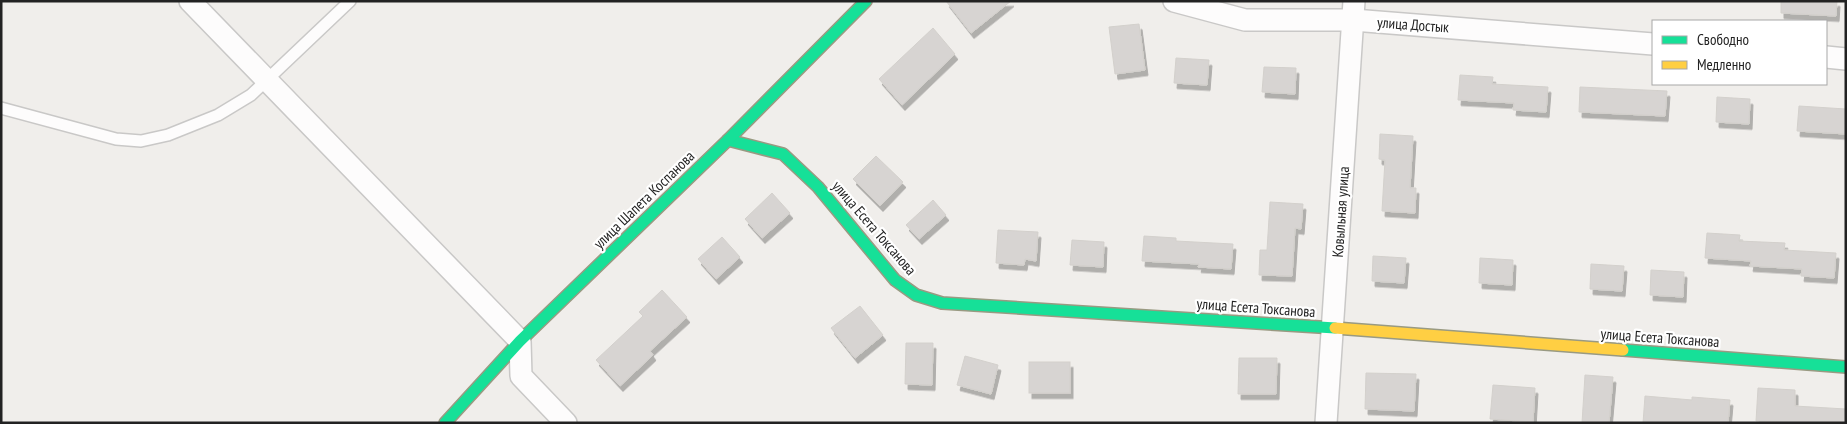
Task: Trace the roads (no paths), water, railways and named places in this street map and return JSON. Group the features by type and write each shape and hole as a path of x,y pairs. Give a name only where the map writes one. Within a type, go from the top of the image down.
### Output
{"street":[{"path":"190,1 520,341 522,376 566,423"},
{"name":"улица Шапета Коспанова","path":"445,423 520,341 728,140 866,1"},
{"name":"улица Достык","path":"1174,1 1245,20 1354,11 1652,44"},
{"name":"Ковыльная улица","path":"1326,423 1334,328 1354,11"},
{"path":"1827,57 1846,59"},
{"name":"улица Есета Токсанова","path":"728,140 783,154 818,187 895,280 916,295 942,303 1334,328 1846,367"}],"lane":[{"path":"1,108 116,139 141,141 168,135 218,115 251,95 350,1"}]}
